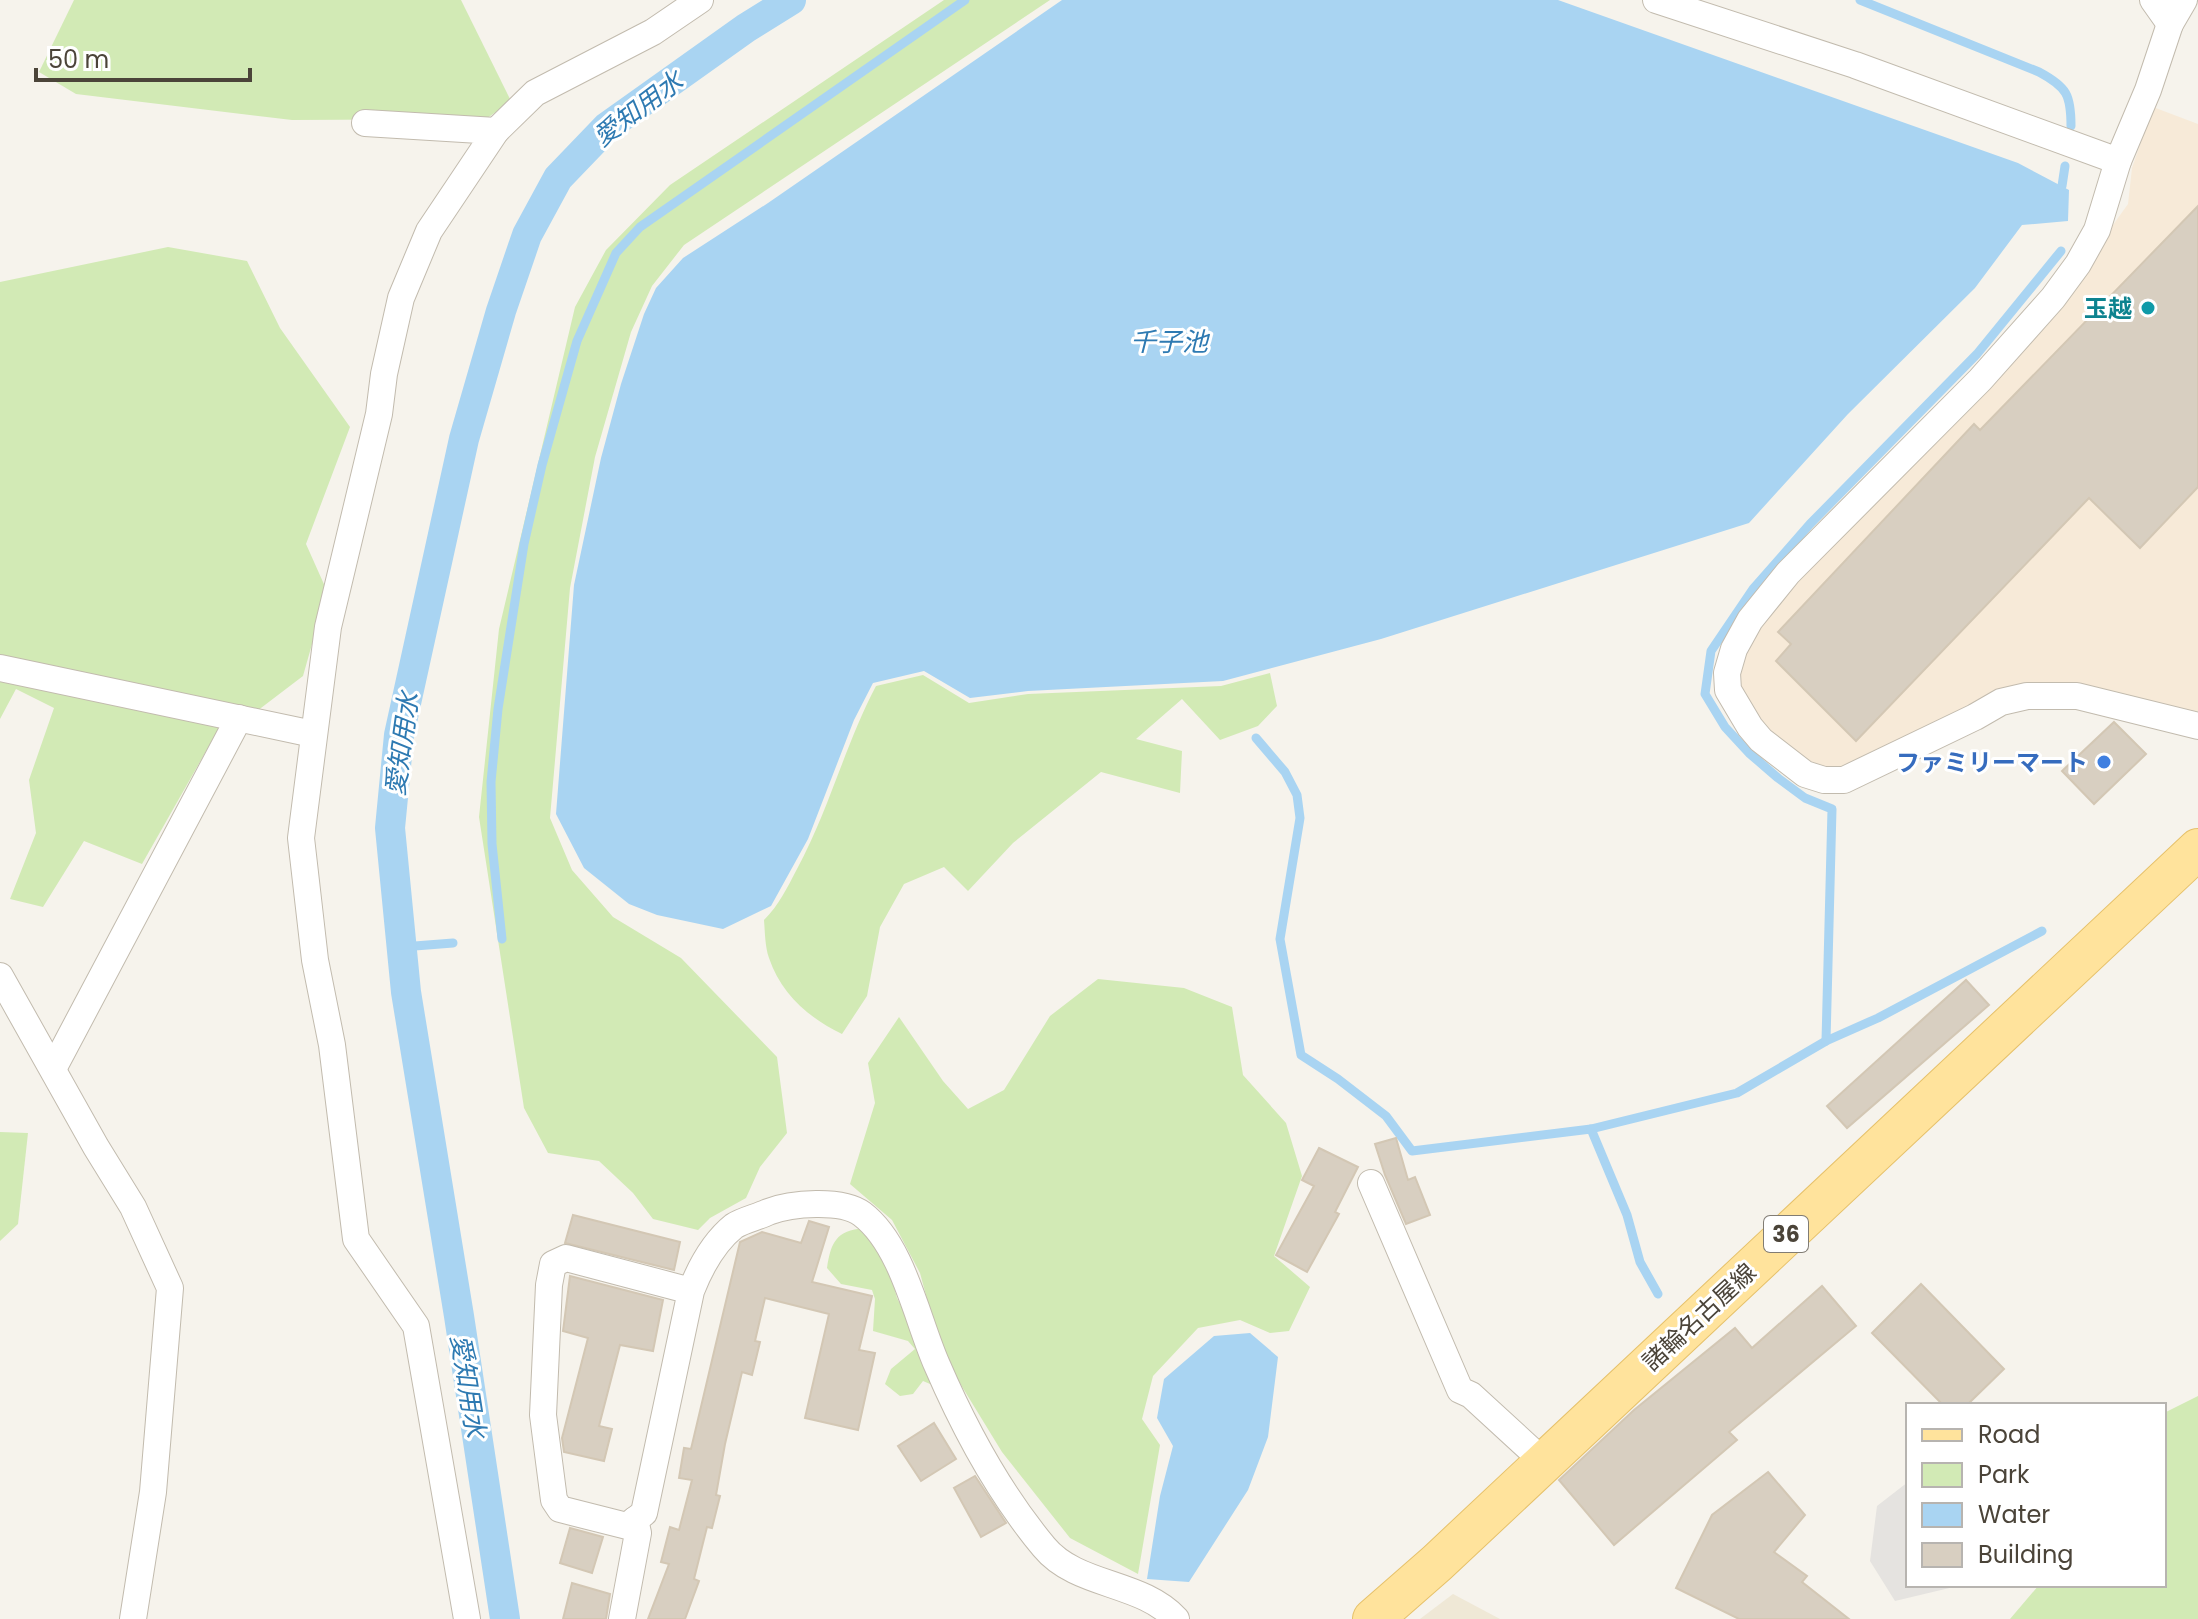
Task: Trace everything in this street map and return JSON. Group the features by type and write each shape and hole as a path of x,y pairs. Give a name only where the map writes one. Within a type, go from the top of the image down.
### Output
{"main road":[{"name":"諸輪名古屋線","path":"1373,1619 2198,849"}],"street":[{"path":"467,1619 416,1326 356,1239 332,1045 315,960 301,838 328,627 379,414 384,374 401,298 429,231 496,131 535,93 653,32 700,0"},
{"path":"1656,0 1855,65 2118,161"},
{"path":"2153,0 2170,24"},
{"path":"2184,0 2170,24 2148,90 2118,161 2097,230 2078,264 2053,298 1980,380 1788,573 1750,620 1734,649 1727,673 1728,690 1738,710 1761,740 1805,774 1824,780 1844,780 2001,702 2027,696 2077,696 2198,726"},
{"path":"365,123 496,131"},
{"path":"0,668 313,734"},
{"path":"53,1069 239,718"},
{"path":"0,976 9,1007 53,1069 133,1207 170,1288 153,1492 133,1619"},
{"path":"1371,1183 1460,1390 1471,1395 1544,1462"},
{"path":"691,1291 566,1258 553,1264 549,1285 543,1415 554,1500 560,1509 627,1526 644,1513 691,1291 701,1267 735,1226 777,1209 828,1204 845,1206 874,1225 889,1247 935,1363 990,1471 1047,1551 1073,1569 1165,1607 1176,1619"},
{"path":"622,1619 638,1533 635,1520"}],"shaded area":[{"path":"2153,107 2198,124 2198,717 2124,697 1968,710 1828,773 1765,736 1736,688 1741,650 1779,597 2060,299 2128,204 2132,168"},
{"path":"1906,1484 1906,1587 1954,1587 1895,1601 1870,1561 1877,1506"},
{"path":"1453,1594 1500,1619 1420,1619"}],"green space":[{"path":"74,0 461,0 511,101 486,119 292,120 76,94 39,72"},
{"path":"944,0 1050,0 684,245 652,286 631,332 595,457 570,588 550,818 572,870 613,917 681,958 777,1057 787,1133 760,1167 746,1198 710,1218 698,1230 653,1219 633,1193 599,1161 548,1153 524,1108 479,817 499,629 575,307 606,250 670,185"},
{"path":"168,247 247,261 280,328 350,427 306,544 327,591 303,676 257,711 218,730 142,864 84,841 43,907 10,899 36,833 29,780 54,708 16,689 0,719 0,282"},
{"path":"1270,673 1277,706 1258,726 1220,740 1182,699 1136,739 1182,751 1180,793 1101,772 1013,843 968,891 944,867 904,884 880,927 867,996 842,1034 798,1004 781,983 768,954 764,920 782,896 808,847 876,686 923,675 969,703 1028,694 1221,686"},
{"path":"1098,979 1184,988 1232,1007 1243,1075 1286,1123 1302,1176 1274,1256 1310,1287 1289,1331 1270,1333 1240,1320 1198,1328 1153,1376 1142,1419 1160,1445 1138,1574 1070,1538 1002,1452 942,1354 920,1273 892,1220 850,1184 875,1103 868,1063 899,1017 943,1081 968,1109 1004,1090 1050,1016"},
{"path":"0,1132 28,1133 18,1224 0,1241"},
{"path":"864,1228 885,1252 897,1298 922,1347 937,1387 923,1381 913,1394 900,1396 885,1384 891,1369 915,1349 908,1341 873,1331 875,1299 872,1290 841,1284 827,1268 836,1239 847,1232"},
{"path":"2198,1396 2198,1619 2010,1619 2037,1587 2166,1587 2166,1412"}],"water":[{"name":"千子池","path":"1062,0 1558,0 2018,163 2069,190 2068,221 2022,225 1975,288 1848,414 1749,523 1381,639 1223,681 1028,691 970,698 924,671 873,683 854,720 808,839 771,906 723,929 657,915 629,904 584,868 556,814 574,585 601,458 621,384 656,288 683,258"},
{"path":"1250,1333 1278,1357 1268,1437 1248,1490 1189,1582 1147,1579 1160,1496 1173,1446 1157,1418 1164,1379 1214,1336"}],"building":[{"path":"2198,206 2198,487 2140,548 2089,498 1856,741 1776,661 1791,644 1778,632 1974,424 1980,430"},
{"name":"ファミリーマート","path":"2114,722 2146,754 2094,804 2062,771"},
{"path":"1966,980 1989,1005 1847,1128 1827,1106"},
{"path":"1396,1138 1408,1180 1415,1177 1430,1215 1406,1224 1375,1144"},
{"path":"1319,1148 1358,1167 1335,1212 1339,1214 1307,1272 1276,1255 1314,1186 1302,1180"},
{"path":"573,1215 680,1242 674,1270 565,1243"},
{"path":"809,1221 829,1227 812,1282 872,1296 859,1350 875,1353 858,1430 805,1418 829,1314 765,1298 755,1341 760,1342 752,1375 742,1372 725,1444 716,1495 720,1496 712,1528 707,1527 694,1579 699,1581 685,1619 648,1619 669,1564 661,1562 670,1527 679,1530 692,1480 679,1478 684,1448 691,1449 740,1242 762,1232 801,1243"},
{"path":"570,1276 663,1300 653,1351 620,1345 599,1426 612,1429 604,1461 564,1452 562,1438 588,1338 563,1331"},
{"path":"1921,1284 2004,1369 1969,1403 1941,1403 1872,1333"},
{"path":"1822,1286 1856,1326 1729,1432 1737,1440 1614,1545 1559,1480 1634,1410 1735,1328 1752,1348"},
{"path":"934,1423 956,1459 921,1481 898,1446"},
{"path":"1768,1472 1805,1515 1774,1552 1807,1576 1802,1582 1849,1619 1739,1619 1676,1588 1712,1515"},
{"path":"975,1476 1006,1523 981,1537 954,1488"},
{"path":"570,1528 603,1537 592,1573 560,1563"},
{"path":"572,1583 610,1594 606,1619 563,1619"}],"waterway":[{"name":"愛知用水","path":"505,1619 406,992 390,828 399,735 464,439 501,311 527,235 558,178 607,127 746,28 791,0"},
{"path":"502,939 492,844 491,782 498,709 524,544 542,465 577,341 616,253 640,227 965,0"},
{"path":"1860,0 2048,77 2066,93 2071,126"},
{"path":"2062,186 2065,166"},
{"path":"1826,1041 1832,809 1805,798 1778,778 1725,727 1705,694 1711,651 1753,589 1810,524 1977,354 2061,251"},
{"path":"1256,738 1285,772 1297,795 1300,818 1280,939 1301,1055 1386,1116 1412,1151 1591,1129 1737,1093 1826,1041 1878,1018 2042,931"},
{"path":"402,947 453,943"},
{"path":"1591,1129 1627,1215 1640,1262 1658,1294"}],"place":[{"name":"玉越","path":"2148,308"},
{"name":"ファミリーマート","path":"2104,762"}]}
